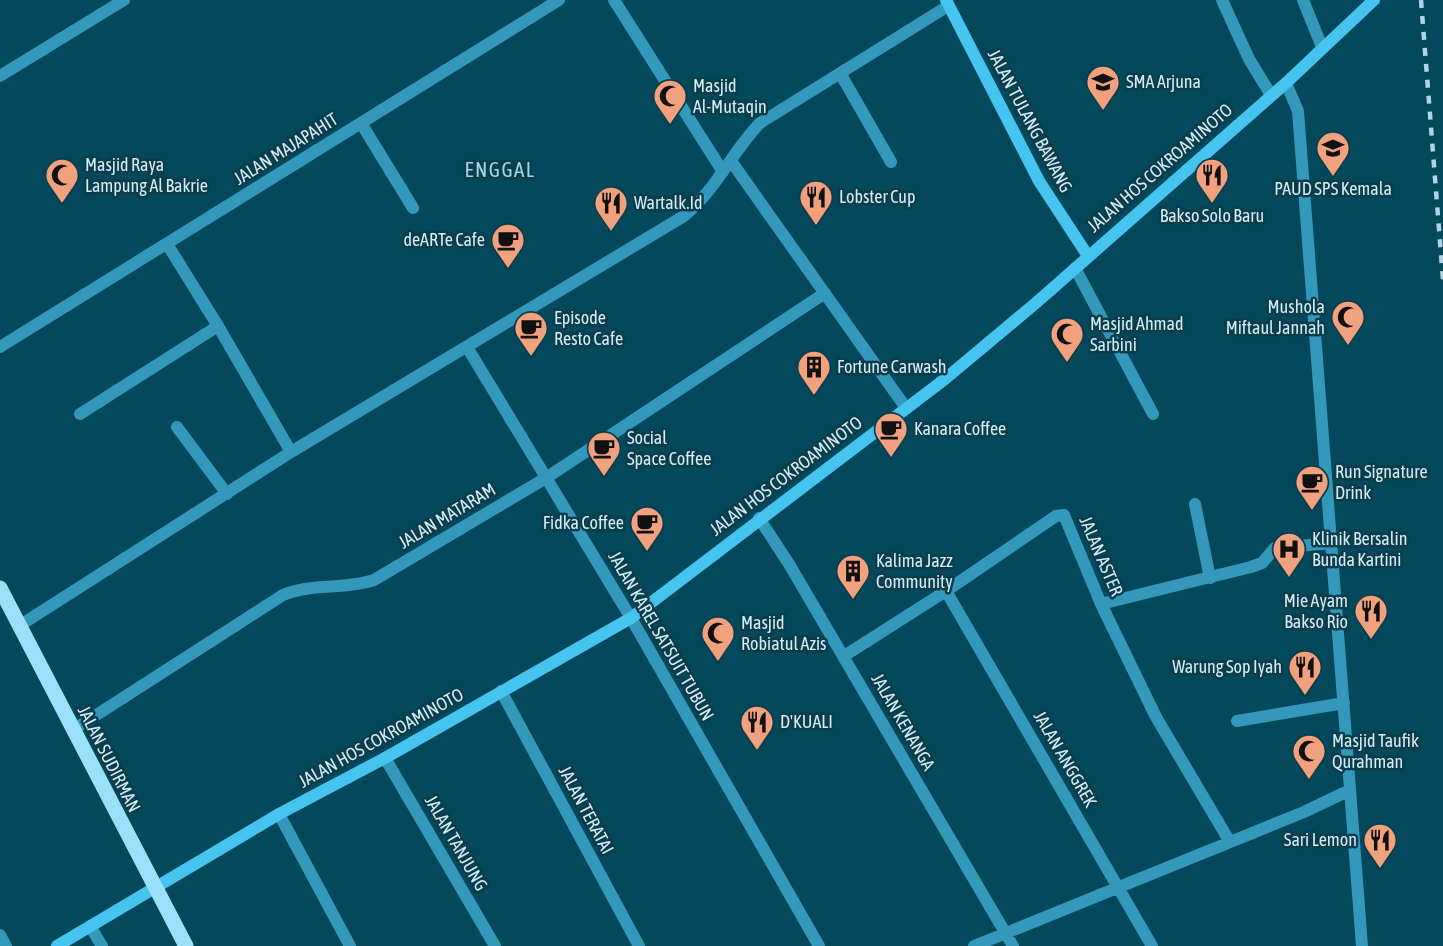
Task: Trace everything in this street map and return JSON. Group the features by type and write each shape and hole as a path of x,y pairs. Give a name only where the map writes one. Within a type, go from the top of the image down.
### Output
{"main road":[{"name":"JALAN SUDIRMAN","path":"0,588 154,889 186,946"}],"street":[{"path":"0,76 124,0"},
{"name":"JALAN MAJAPAHIT","path":"0,347 559,0"},
{"path":"614,0 727,166 825,293 906,408"},
{"path":"1222,0 1249,59 1271,95"},
{"path":"1303,0 1322,47"},
{"name":"JALAN HOS COKROAMINOTO","path":"57,946 279,814 386,758 631,618 759,518 945,379 1286,82 1374,0"},
{"path":"19,626 291,452 684,216 702,201 745,139 760,123 947,3"},
{"name":"JALAN TULANG BAWANG","path":"947,3 1039,181 1088,256"},
{"path":"840,73 891,162"},
{"path":"1286,82 1298,111 1362,946"},
{"path":"361,123 413,208"},
{"path":"167,244 218,326 291,452"},
{"path":"1075,268 1153,414"},
{"name":"JALAN MATARAM","path":"73,730 283,595 296,589 350,586 374,580 546,478 825,293"},
{"path":"80,414 218,326"},
{"name":"JALAN KAREL SATSUIT TUBUN","path":"467,347 631,618 819,946"},
{"path":"177,428 227,494"},
{"path":"1196,504 1210,578"},
{"name":"JALAN ASTER","path":"844,656 1060,514 1067,519 1101,604 1156,717 1230,842"},
{"name":"JALAN KENANGA","path":"759,518 844,656 1013,946"},
{"path":"1101,604 1262,563 1275,548 1332,543"},
{"name":"JALAN ANGGREK","path":"946,591 1152,946"},
{"name":"JALAN TERATAI","path":"501,691 639,946"},
{"path":"1237,722 1344,703"},
{"name":"JALAN TANJUNG","path":"386,758 495,946"},
{"path":"974,946 1304,812 1350,790"},
{"path":"279,814 350,946"},
{"path":"90,926 102,946"},
{"path":"0,935 6,946"}],"railway":[{"path":"1421,0 1443,280"}],"place":[{"name":"SMA Arjuna","path":"1103,111"},
{"name":"Masjid Al-Mutaqin","path":"670,125"},
{"name":"PAUD SPS Kemala","path":"1333,177"},
{"name":"Masjid Raya Lampung Al Bakrie","path":"62,204"},
{"name":"Bakso Solo Baru","path":"1212,204"},
{"name":"Lobster Cup","path":"816,226"},
{"name":"Wartalk.Id","path":"611,232"},
{"name":"deARTe Cafe","path":"508,269"},
{"name":"Mushola Miftaul Jannah","path":"1348,346"},
{"name":"Episode Resto Cafe","path":"531,357"},
{"name":"Masjid Ahmad Sarbini","path":"1067,363"},
{"name":"Fortune Carwash","path":"814,396"},
{"name":"Kanara Coffee","path":"891,458"},
{"name":"Social Space Coffee","path":"604,477"},
{"name":"Run Signature Drink","path":"1312,511"},
{"name":"Fidka Coffee","path":"647,552"},
{"name":"Klinik Bersalin Bunda Kartini","path":"1289,578"},
{"name":"Kalima Jazz Community","path":"853,600"},
{"name":"Mie Ayam Bakso Rio","path":"1371,640"},
{"name":"Masjid Robiatul Azis","path":"718,662"},
{"name":"Warung Sop Iyah","path":"1305,696"},
{"name":"D'KUALI","path":"757,751"},
{"name":"Masjid Taufik Qurahman","path":"1309,780"},
{"name":"Sari Lemon","path":"1380,869"}],"district":[{"name":"ENGGAL","path":"500,170"}]}
